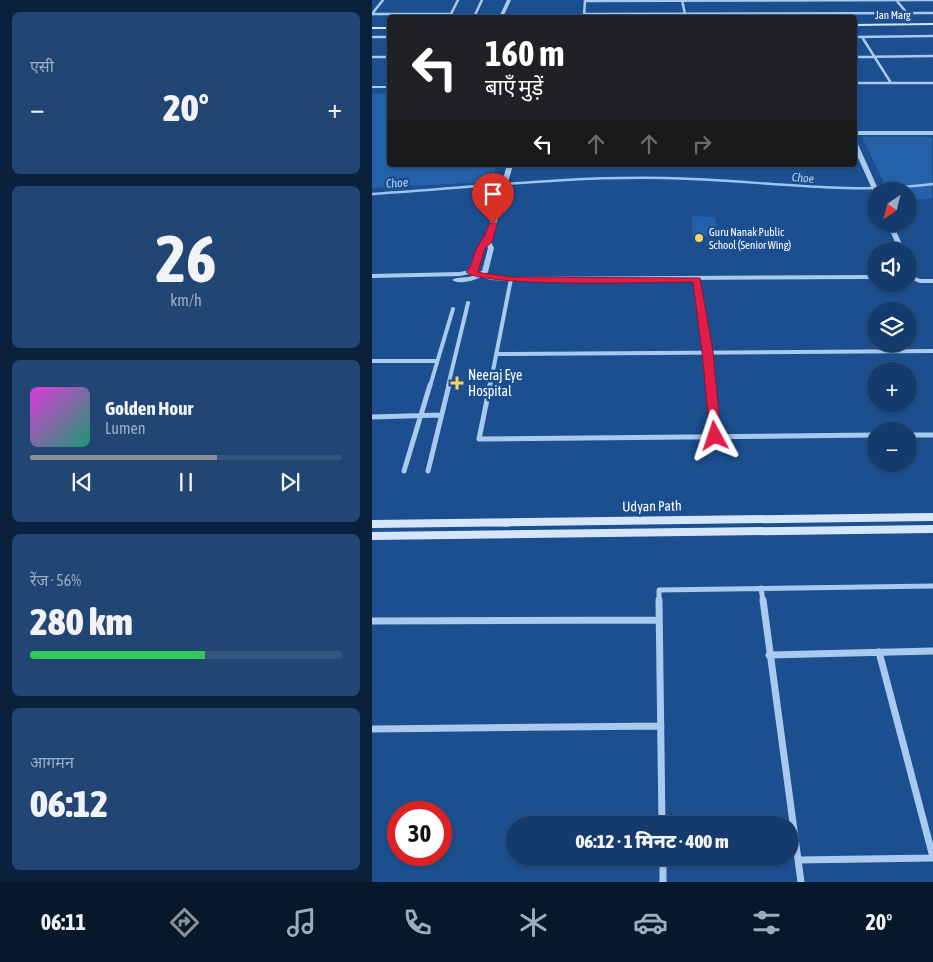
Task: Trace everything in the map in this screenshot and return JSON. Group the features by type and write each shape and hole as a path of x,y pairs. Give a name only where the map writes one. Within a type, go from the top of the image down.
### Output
{"main road":[{"name":"Jan Marg","path":"857,24 932,23"},
{"path":"372,28 387,28"},
{"name":"Udyan Path","path":"372,524 932,517"},
{"name":"Udyan Path","path":"372,536 932,528"}],"street":[{"path":"372,14 383,0"},
{"path":"372,14 451,14 458,0"},
{"path":"475,15 482,0"},
{"path":"504,15 509,0"},
{"path":"896,0 907,13"},
{"path":"584,15 585,1 932,0"},
{"path":"682,1 685,14"},
{"path":"372,6 378,7"},
{"path":"634,15 932,13"},
{"path":"857,37 932,36"},
{"path":"372,37 387,37"},
{"path":"862,37 891,83"},
{"path":"857,57 932,56"},
{"path":"372,57 387,57"},
{"path":"857,83 932,83"},
{"path":"372,87 387,87"},
{"path":"857,133 932,132"},
{"path":"857,149 872,182"},
{"path":"471,272 476,269 482,247 488,242 510,167"},
{"path":"372,282 466,280 480,276 487,270 491,248 488,242"},
{"path":"372,276 471,272 480,276 512,279 697,280 867,277"},
{"path":"512,279 478,439 867,435"},
{"path":"697,280 708,352 715,436"},
{"path":"917,280 932,281"},
{"path":"428,471 468,303"},
{"path":"404,471 453,308"},
{"path":"496,354 932,351"},
{"path":"372,361 437,361"},
{"path":"372,417 440,415"},
{"path":"917,435 932,435"},
{"path":"662,816 659,590 932,586"},
{"path":"761,588 768,655 792,816"},
{"path":"372,621 659,620"},
{"path":"768,655 932,651"},
{"path":"801,882 798,860 932,858 879,652"},
{"path":"372,729 661,726"},
{"path":"662,866 663,882"}],"shaded area":[{"path":"387,93 387,167 495,167 491,182 372,188 372,94"},
{"path":"862,137 932,137 932,199 917,199 917,182 884,182"},
{"path":"692,216 715,217 717,236 692,236"}],"waterway":[{"name":"Choe","path":"372,194 555,181 628,178 698,179 832,188 899,187 933,184"}],"place":[{"name":"Guru Nanak Public School (Senior Wing)","path":"699,238"},
{"name":"Neeraj Eye Hospital","path":"457,383"}],"route":[{"path":"493,224 488,242 482,247 476,269 471,272 480,276 512,279 697,280 708,352 715,436"}]}
